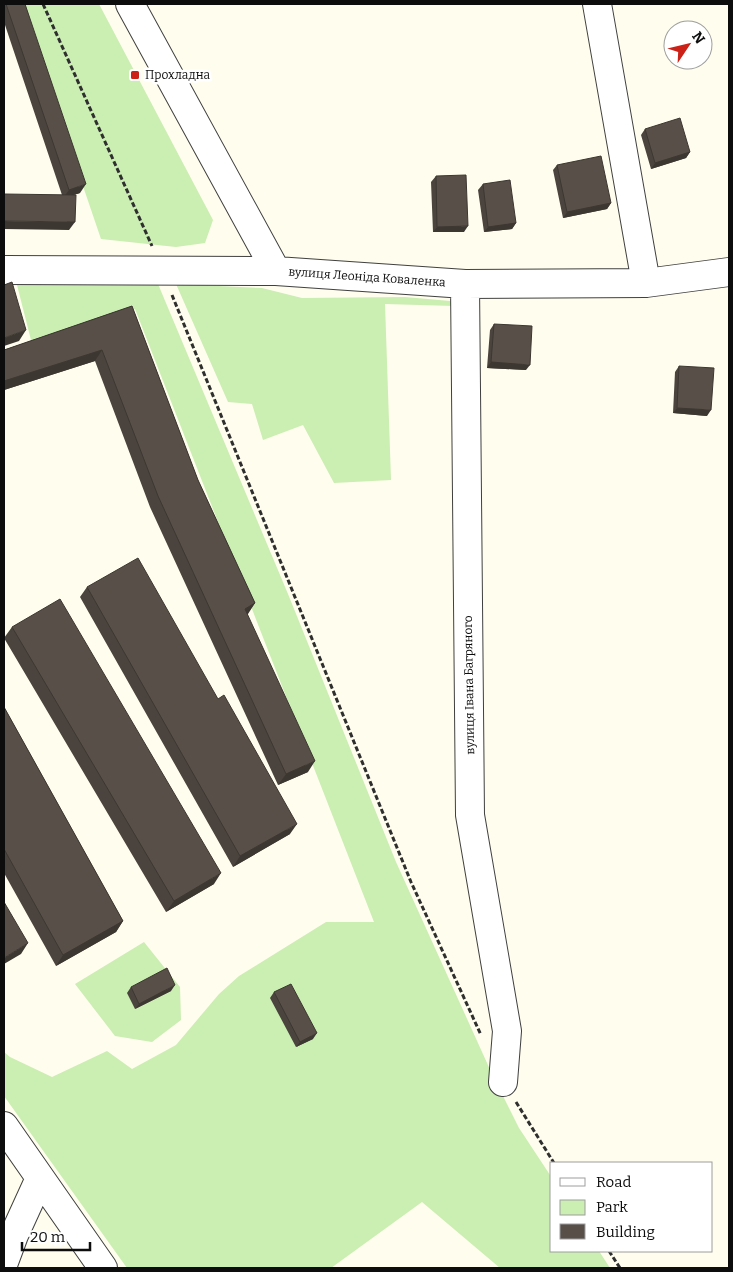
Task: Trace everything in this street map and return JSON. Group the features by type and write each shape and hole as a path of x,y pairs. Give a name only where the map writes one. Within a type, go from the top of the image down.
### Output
{"street":[{"path":"130,4 276,271"},
{"path":"598,4 646,283"},
{"name":"вулиця Леоніда Коваленка","path":"4,270 276,271 465,284 646,283 729,272"},
{"name":"вулиця Івана Багряного","path":"465,284 470,815 508,1031 503,1082"},
{"path":"4,1126 103,1268"},
{"path":"4,1262 14,1234 40,1178"}],"path":[{"path":"43,4 163,271 407,872 482,1037"},
{"path":"503,1082 553,1162"},
{"path":"610,1252 620,1268"}],"green space":[{"path":"21,4 99,4 213,220 205,243 176,247 101,239"},
{"path":"16,281 158,284 288,594 396,862 492,1074 519,1128 550,1175 550,1252 600,1252 610,1268 500,1268 422,1202 331,1268 127,1268 4,1096 4,1052 10,1057 52,1077 107,1051 132,1069 176,1045 219,994 239,976 326,922 374,922 135,309 32,344"},
{"path":"176,284 262,288 302,298 405,297 450,301 455,306 385,304 391,480 334,483 303,425 263,440 252,404 228,402"},
{"path":"144,942 180,987 181,1020 152,1042 115,1036 75,984"}],"building":[{"path":"6,4 25,4 86,184 69,190"},
{"path":"680,118 690,152 655,163 645,129"},
{"path":"601,156 611,203 567,212 557,165"},
{"path":"466,175 468,226 437,227 436,176"},
{"path":"510,180 516,223 488,227 483,184"},
{"path":"4,194 76,195 75,222 4,221"},
{"path":"12,282 26,330 4,338 4,285"},
{"path":"132,306 198,480 255,603 245,609 315,761 286,774 158,496 102,350 4,381 4,350"},
{"path":"494,324 532,326 530,365 491,362"},
{"path":"679,366 714,368 711,410 677,408"},
{"path":"138,558 218,699 224,695 297,824 240,856 87,587"},
{"path":"60,599 221,873 174,901 12,627"},
{"path":"4,707 123,921 63,955 4,849"},
{"path":"4,902 28,943 4,958"},
{"path":"167,968 175,985 139,1004 131,987"},
{"path":"291,984 317,1033 300,1042 274,992"}],"place":[{"name":"Прохладна","path":"135,75"}]}
